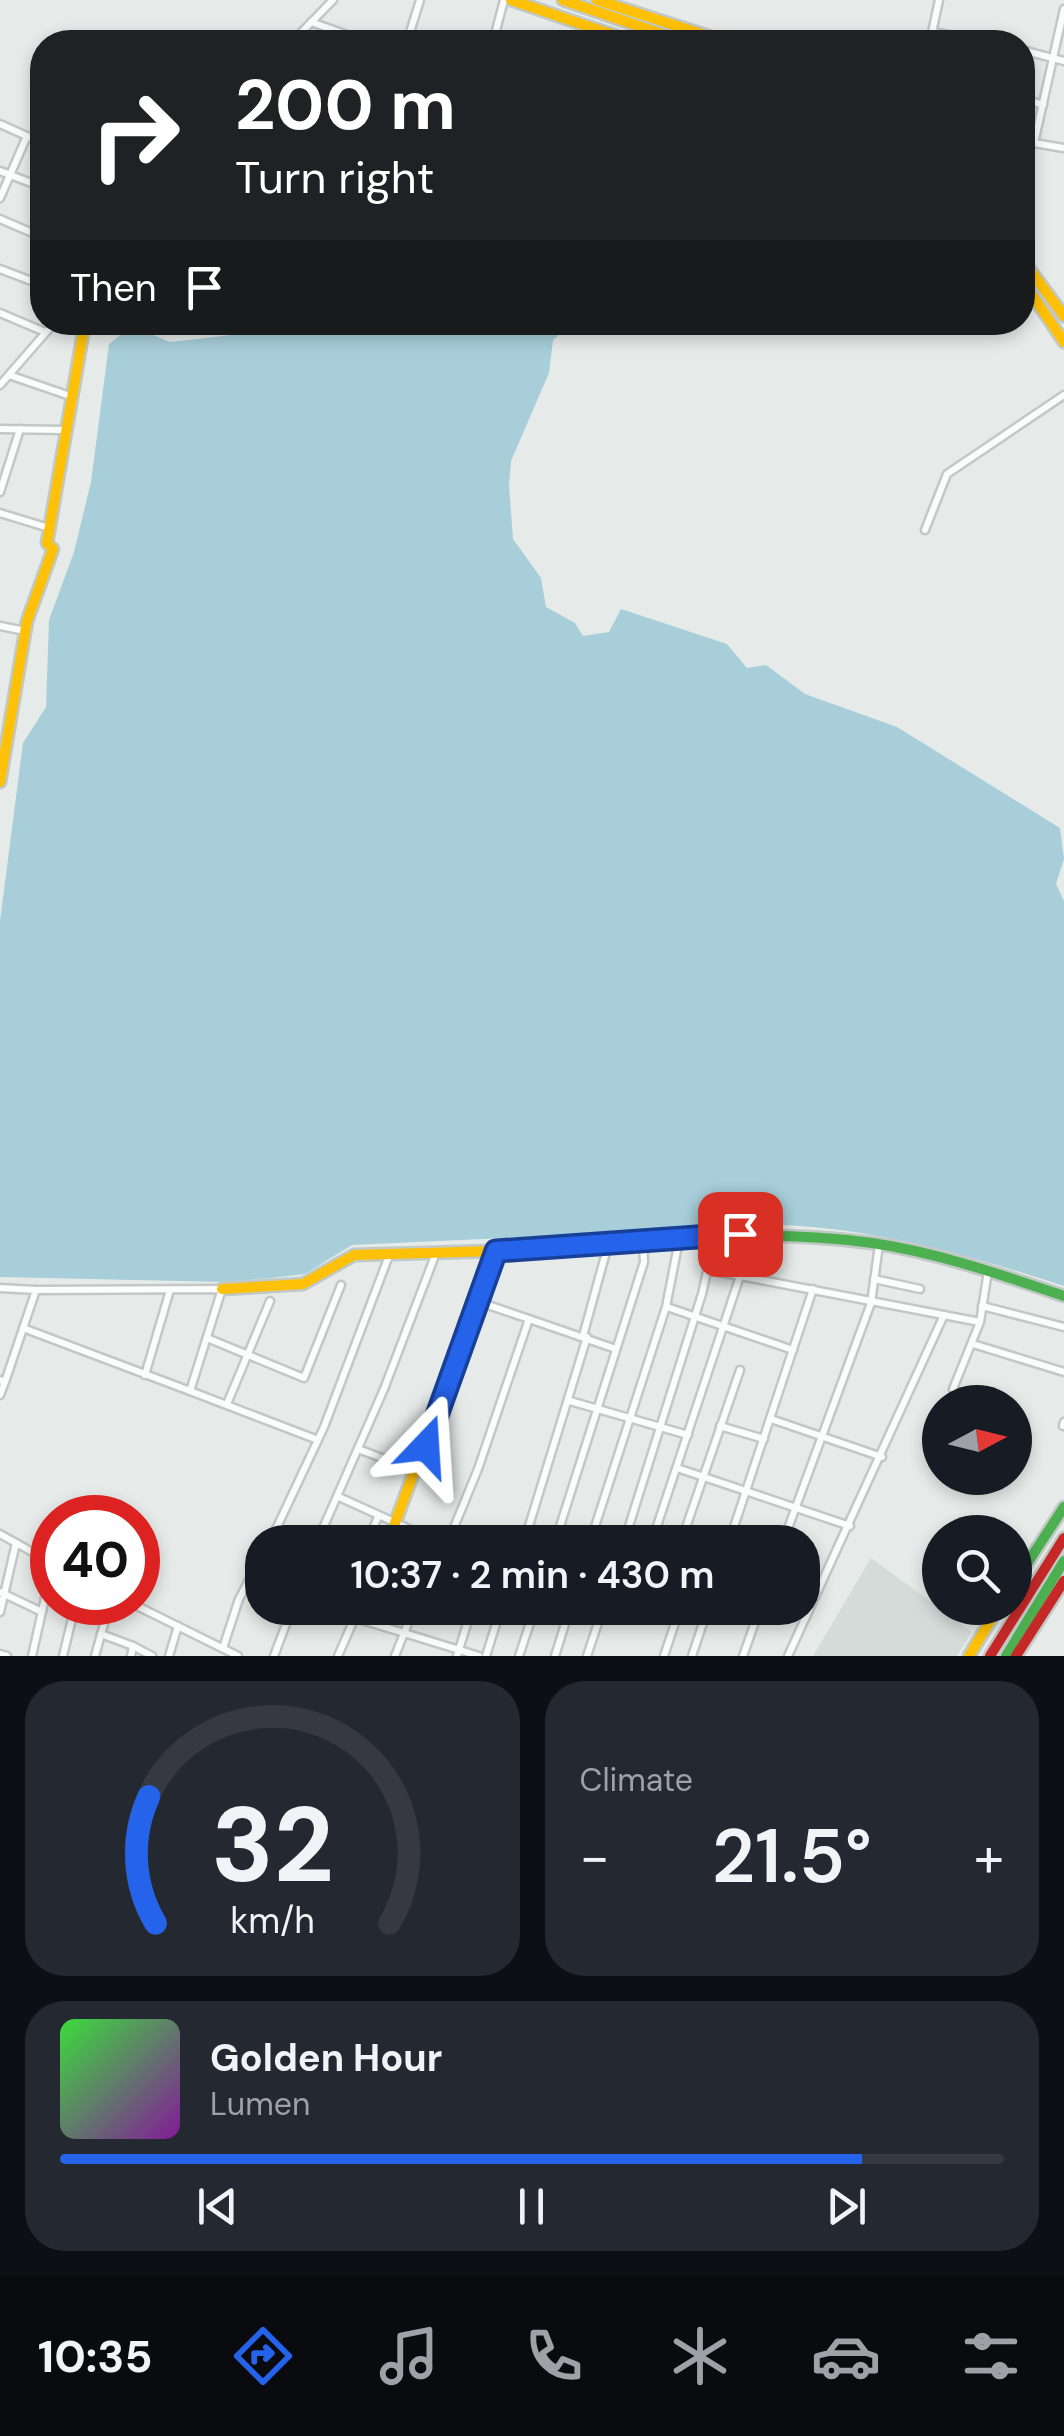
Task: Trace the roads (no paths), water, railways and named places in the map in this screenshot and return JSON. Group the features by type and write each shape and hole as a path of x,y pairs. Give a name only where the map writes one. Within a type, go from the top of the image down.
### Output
{"main road":[{"path":"508,0 598,30"},
{"path":"564,0 650,30"},
{"path":"597,0 689,30"},
{"path":"1035,277 1064,316"},
{"path":"1035,299 1064,342"},
{"path":"0,782 4,726 25,631 53,549 47,543 82,335"},
{"path":"222,1289 304,1284 354,1255 496,1251 740,1234 879,1245 988,1271 1064,1296"},
{"path":"395,1525 496,1251"},
{"path":"1032,1556 1064,1507"},
{"path":"990,1656 1064,1538"},
{"path":"1006,1656 1064,1561"},
{"path":"1016,1656 1064,1581"},
{"path":"969,1656 988,1625"}],"street":[{"path":"303,30 332,0"},
{"path":"411,30 420,0"},
{"path":"497,30 508,0"},
{"path":"933,30 939,0"},
{"path":"1035,138 1064,14"},
{"path":"311,22 333,30"},
{"path":"1035,53 1064,61"},
{"path":"1035,102 1043,104"},
{"path":"0,124 30,137"},
{"path":"0,198 27,136"},
{"path":"1035,142 1064,148"},
{"path":"0,171 30,183"},
{"path":"0,219 30,232"},
{"path":"0,269 30,280"},
{"path":"0,313 30,326"},
{"path":"0,384 42,335"},
{"path":"9,375 70,396"},
{"path":"925,530 947,474 1064,395"},
{"path":"0,428 63,430"},
{"path":"0,492 20,429"},
{"path":"0,513 50,528"},
{"path":"0,626 25,631"},
{"path":"629,1525 709,1270 714,1236"},
{"path":"595,1525 666,1306 680,1240"},
{"path":"560,1525 644,1262 643,1242"},
{"path":"530,1525 570,1401 608,1244"},
{"path":"789,1525 871,1302 879,1245"},
{"path":"325,1525 436,1251"},
{"path":"278,1525 318,1440 390,1252"},
{"path":"709,1270 980,1322"},
{"path":"955,1385 980,1322 988,1271"},
{"path":"659,1525 740,1276"},
{"path":"874,1280 920,1289"},
{"path":"206,1338 304,1378 341,1285"},
{"path":"0,1288 222,1289 190,1391"},
{"path":"735,1525 812,1289"},
{"path":"0,1395 36,1290"},
{"path":"145,1375 170,1290"},
{"path":"227,1404 251,1356 270,1301"},
{"path":"478,1302 616,1349"},
{"path":"666,1306 794,1350"},
{"path":"982,1306 1064,1327"},
{"path":"788,1656 944,1315"},
{"path":"455,1525 528,1319"},
{"path":"23,1328 318,1440"},
{"path":"972,1344 1064,1372"},
{"path":"687,1525 740,1370"},
{"path":"570,1401 688,1435"},
{"path":"770,1418 882,1456"},
{"path":"720,1426 764,1439"},
{"path":"358,1449 416,1472"},
{"path":"676,1468 850,1526"},
{"path":"339,1497 395,1525"},
{"path":"375,1525 378,1518"},
{"path":"0,1534 30,1552"},
{"path":"0,1612 16,1543"},
{"path":"226,1652 238,1599 245,1586"},
{"path":"2,1593 30,1606"},
{"path":"160,1617 238,1656"},
{"path":"32,1656 39,1625"},
{"path":"62,1656 70,1625"},
{"path":"95,1656 104,1625"},
{"path":"274,1656 286,1625"},
{"path":"338,1656 352,1625"},
{"path":"374,1625 458,1653 482,1656 494,1625"},
{"path":"394,1656 406,1625"},
{"path":"458,1653 467,1625"},
{"path":"519,1656 529,1625"},
{"path":"555,1656 565,1625"},
{"path":"588,1656 598,1625"},
{"path":"664,1656 674,1625"},
{"path":"692,1656 702,1625"},
{"path":"744,1656 754,1625"},
{"path":"169,1656 178,1626"},
{"path":"102,1634 152,1656"},
{"path":"131,1656 133,1646"},
{"path":"0,1654 7,1656"}],"water":[{"path":"120,335 153,335 170,342 232,335 559,335 553,340 549,373 511,461 509,485 513,539 541,578 546,607 575,623 583,636 609,632 621,609 727,644 747,668 766,665 805,694 897,727 1060,828 1064,859 1056,884 1064,901 1064,1286 890,1238 781,1225 352,1245 305,1274 226,1282 0,1277 0,921 23,743 46,707 49,620 74,552 91,482 109,344"}]}
